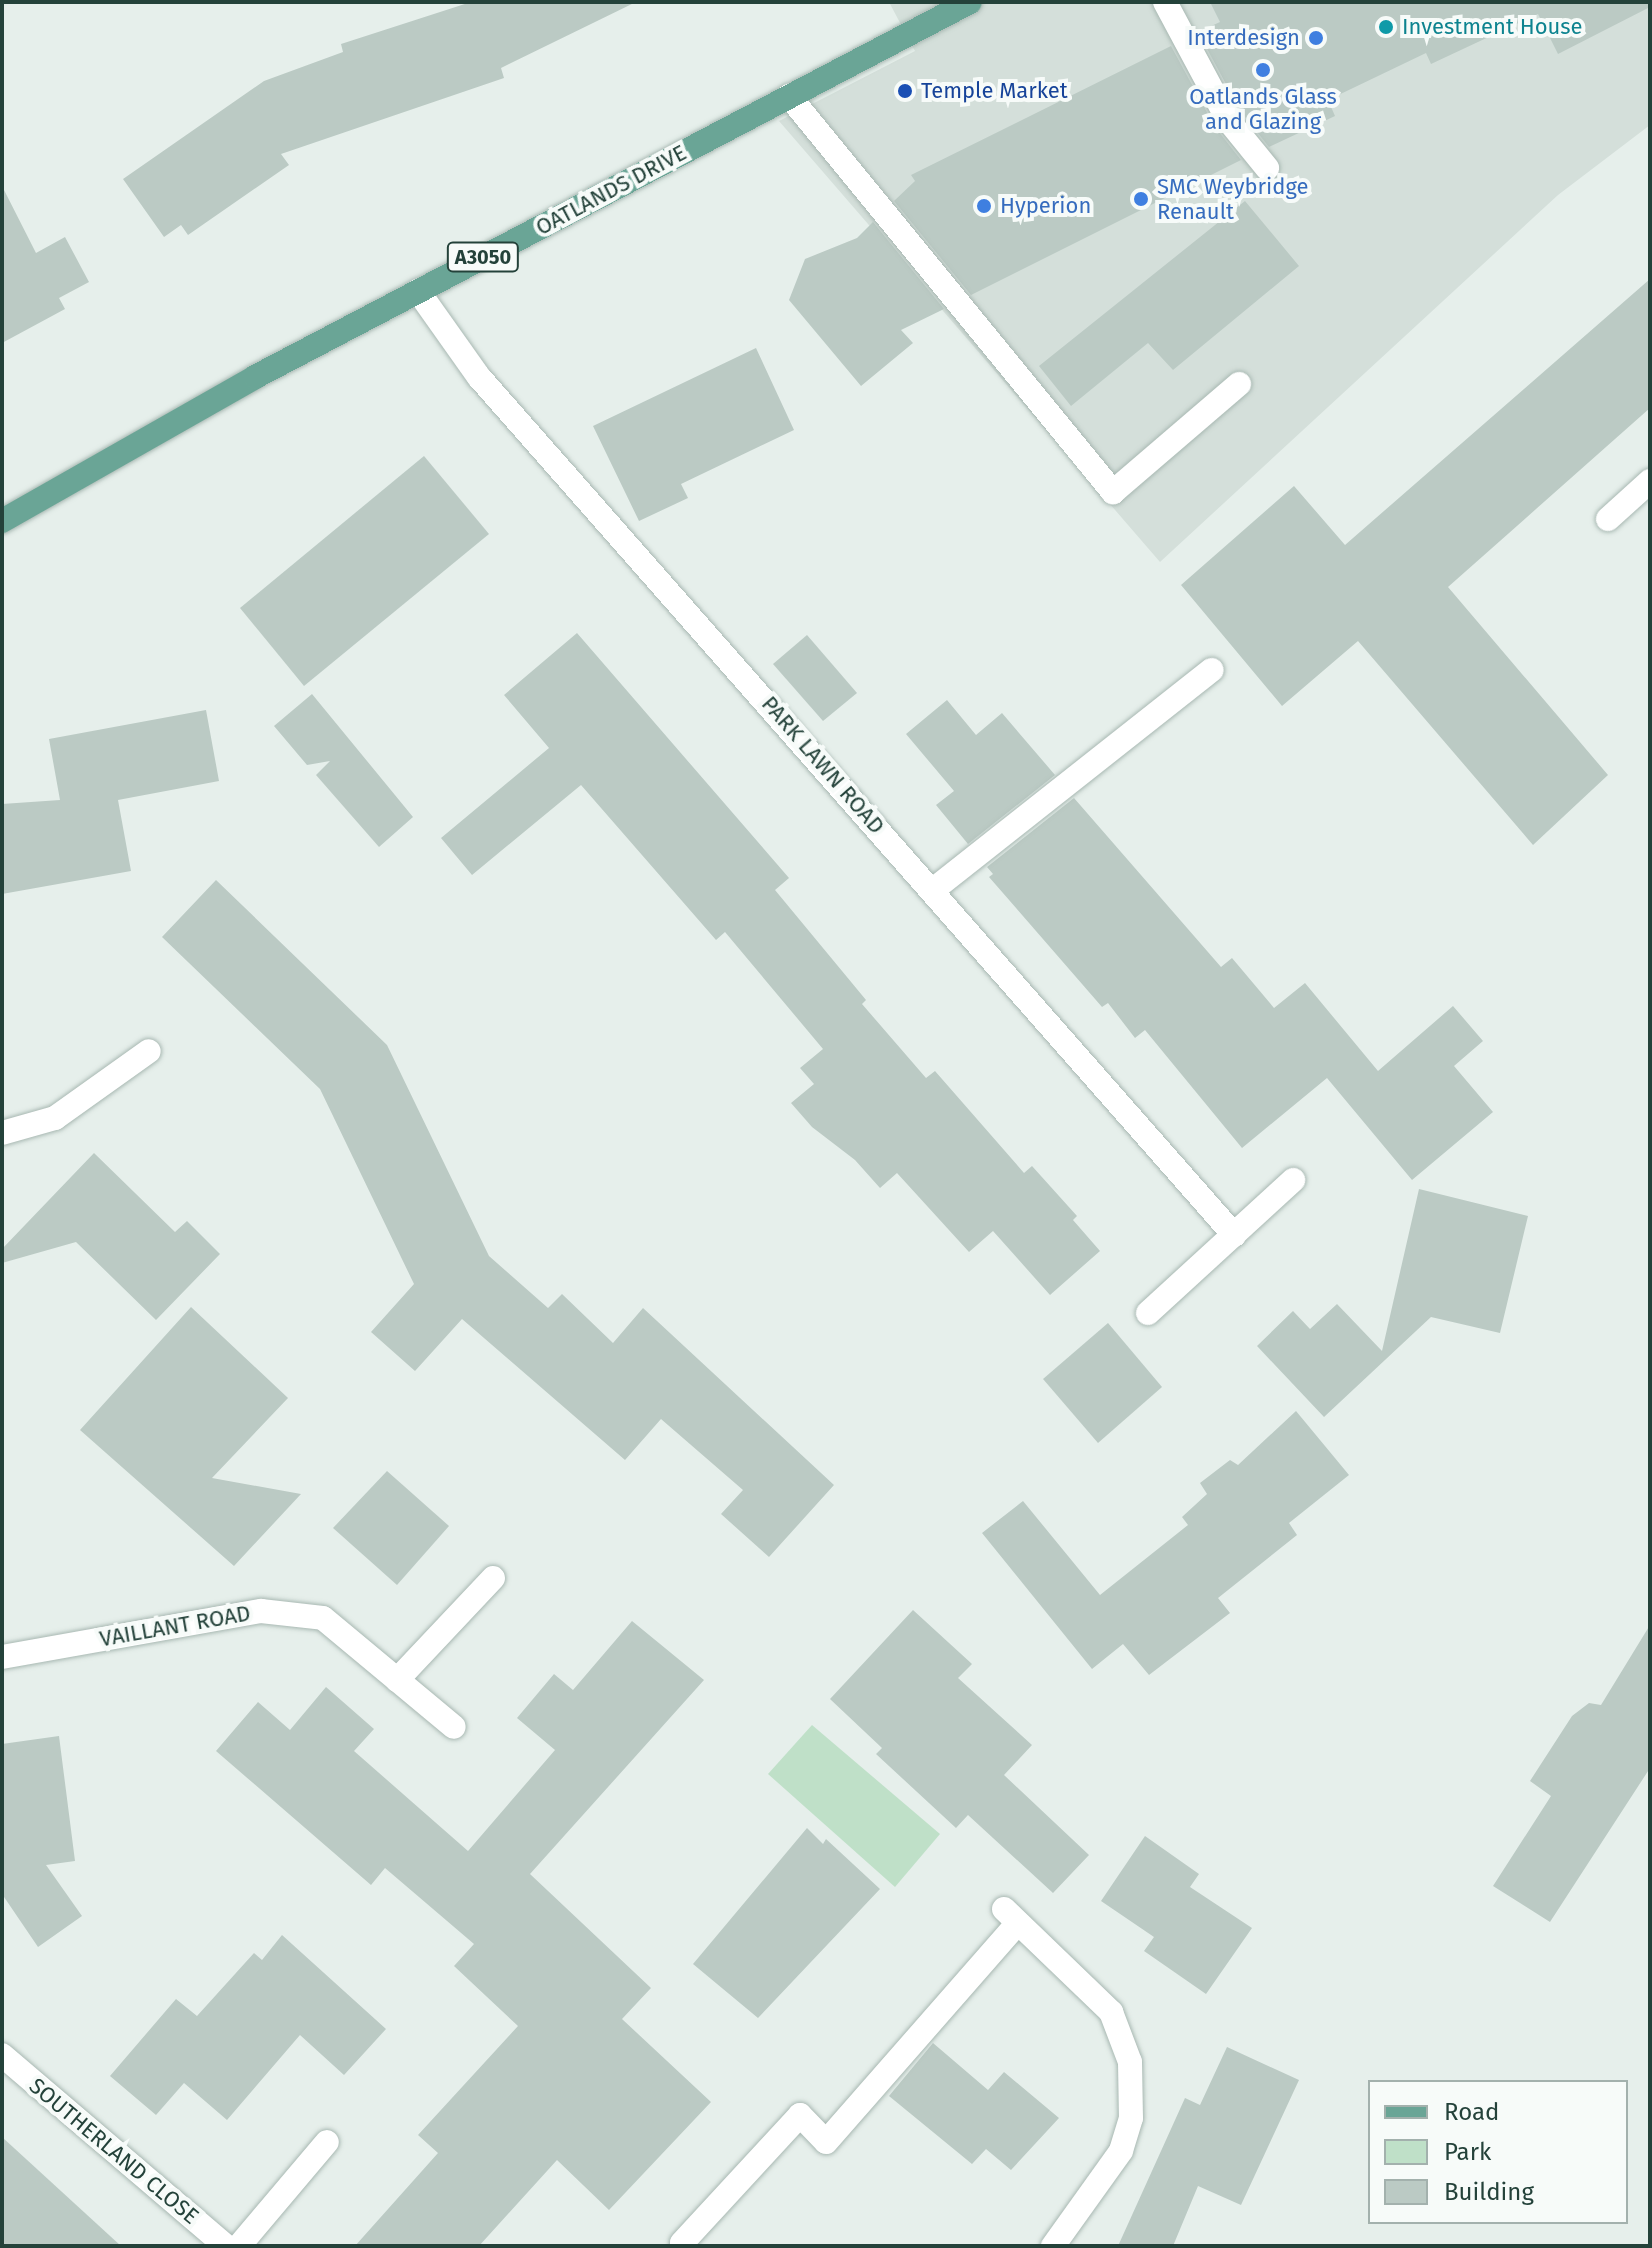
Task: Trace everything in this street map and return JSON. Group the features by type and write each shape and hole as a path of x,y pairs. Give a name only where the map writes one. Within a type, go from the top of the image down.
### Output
{"main road":[{"name":"OATLANDS DRIVE","path":"2,521 99,462 970,2"}],"street":[{"path":"1165,2 1228,120 1267,168"},
{"path":"789,96 1113,492 1239,384"},
{"name":"PARK LAWN ROAD","path":"418,291 479,377 1234,1235"},
{"path":"1608,519 1650,481"},
{"path":"933,890 1212,670"},
{"path":"2,1133 55,1118 149,1051"},
{"path":"1148,1313 1293,1180"},
{"path":"397,1680 493,1578"},
{"name":"VAILLANT ROAD","path":"2,1657 261,1611 323,1618 454,1727"},
{"path":"685,2246 682,2243 800,2115 826,2142 1011,1916 1111,2012 1130,2062 1131,2118 1121,2151 1053,2246"},
{"name":"SOUTHERLAND CLOSE","path":"2,2055 226,2246"},
{"path":"239,2246 327,2142"}],"shaded area":[{"path":"889,2 1650,2 1650,125 1558,195 1160,562 779,121 915,51"}],"green space":[{"path":"812,1725 940,1834 895,1887 768,1774"}],"building":[{"path":"471,2 636,2 501,68 504,78 281,154 289,165 188,235 181,225 164,237 123,179 264,81 343,52 341,44"},
{"path":"1210,2 1650,2 1650,7 1558,54 1538,14 1431,64 1426,53 1328,100 1335,116 1269,147 1241,112 1198,32 1220,22"},
{"path":"1171,46 1215,127 1241,160 971,295 894,201 915,181 911,175"},
{"path":"2,186 36,253 65,237 89,282 59,298 65,309 2,343"},
{"path":"1245,201 1299,266 1173,370 1148,343 1071,406 1039,366"},
{"path":"873,222 944,309 901,330 913,343 861,386 789,300 805,259 857,238"},
{"path":"1650,279 1650,408 1448,587 1608,775 1533,845 1358,641 1282,706 1181,585 1294,486 1345,545"},
{"path":"756,348 794,430 681,484 688,498 639,521 593,426"},
{"path":"424,456 489,534 304,686 240,608"},
{"path":"577,633 789,878 775,890 866,1000 862,1004 926,1078 935,1071 1024,1173 1032,1166 1077,1216 1073,1220 1100,1251 1050,1295 993,1231 969,1252 897,1173 880,1188 855,1160 812,1127 791,1103 814,1084 800,1068 823,1049 725,932 716,940 581,785 472,875 441,838 549,748 504,695"},
{"path":"807,635 857,693 823,721 773,664"},
{"path":"312,694 413,817 379,847 316,775 330,761 307,765 274,726"},
{"path":"947,700 976,735 1002,713 1055,775 968,844 936,805 954,791 906,734"},
{"path":"206,710 219,781 118,800 131,871 2,894 2,804 60,800 49,739"},
{"path":"1074,798 1221,967 1232,958 1274,1008 1305,983 1378,1071 1453,1006 1483,1041 1454,1066 1493,1112 1412,1180 1327,1078 1242,1148 1145,1030 1135,1038 1108,1003 1102,1007 989,877 993,874 987,867"},
{"path":"216,880 387,1045 489,1256 548,1308 562,1294 613,1343 643,1308 834,1485 769,1557 721,1514 743,1490 661,1419 625,1460 462,1319 415,1371 371,1332 414,1284 320,1089 162,937"},
{"path":"94,1153 175,1232 187,1221 220,1254 156,1320 76,1242 2,1263 2,1249"},
{"path":"1419,1189 1528,1216 1500,1333 1431,1317 1324,1417 1257,1346 1293,1311 1310,1329 1337,1304 1382,1351"},
{"path":"191,1307 288,1398 212,1478 301,1494 234,1566 80,1430"},
{"path":"1108,1323 1162,1387 1098,1443 1043,1379"},
{"path":"1296,1411 1349,1475 1289,1523 1297,1535 1218,1598 1230,1613 1149,1675 1123,1644 1092,1669 982,1533 1023,1501 1100,1595 1188,1525 1182,1517 1207,1494 1200,1483 1230,1460 1238,1465"},
{"path":"387,1471 449,1526 397,1585 333,1528"},
{"path":"913,1610 972,1664 958,1678 1032,1745 1004,1775 1089,1855 1053,1893 968,1815 956,1828 876,1754 882,1748 830,1699"},
{"path":"632,1621 704,1680 530,1874 651,1988 622,2019 711,2102 609,2210 557,2160 479,2246 355,2246 438,2153 418,2135 518,2026 454,1966 474,1944 385,1868 371,1885 216,1751 258,1702 290,1730 326,1687 374,1729 354,1751 468,1851 555,1750 517,1718 554,1674 573,1690"},
{"path":"1650,1625 1650,1768 1550,1922 1493,1886 1551,1796 1530,1781 1572,1716 1589,1703 1601,1705"},
{"path":"59,1736 75,1861 46,1865 82,1916 38,1947 2,1894 2,1744"},
{"path":"807,1828 823,1844 826,1839 880,1889 758,2018 693,1964"},
{"path":"1145,1836 1199,1874 1190,1887 1252,1928 1206,1994 1144,1951 1154,1937 1101,1901"},
{"path":"282,1935 386,2029 344,2075 300,2035 227,2120 184,2083 156,2115 110,2076 176,1999 197,2016 254,1953 262,1960"},
{"path":"933,2043 988,2090 1004,2072 1059,2118 1011,2170 986,2149 972,2164 889,2096"},
{"path":"1227,2047 1299,2080 1241,2205 1198,2186 1173,2246 1118,2246 1185,2098 1200,2105"},
{"path":"2,2137 121,2246 2,2246"}],"place":[{"name":"Investment House","path":"1386,27"},
{"name":"Interdesign","path":"1316,38"},
{"name":"Oatlands Glass and Glazing","path":"1263,70"},
{"name":"Temple Market","path":"905,91"},
{"name":"SMC Weybridge Renault","path":"1141,199"},
{"name":"Hyperion","path":"984,206"}]}
